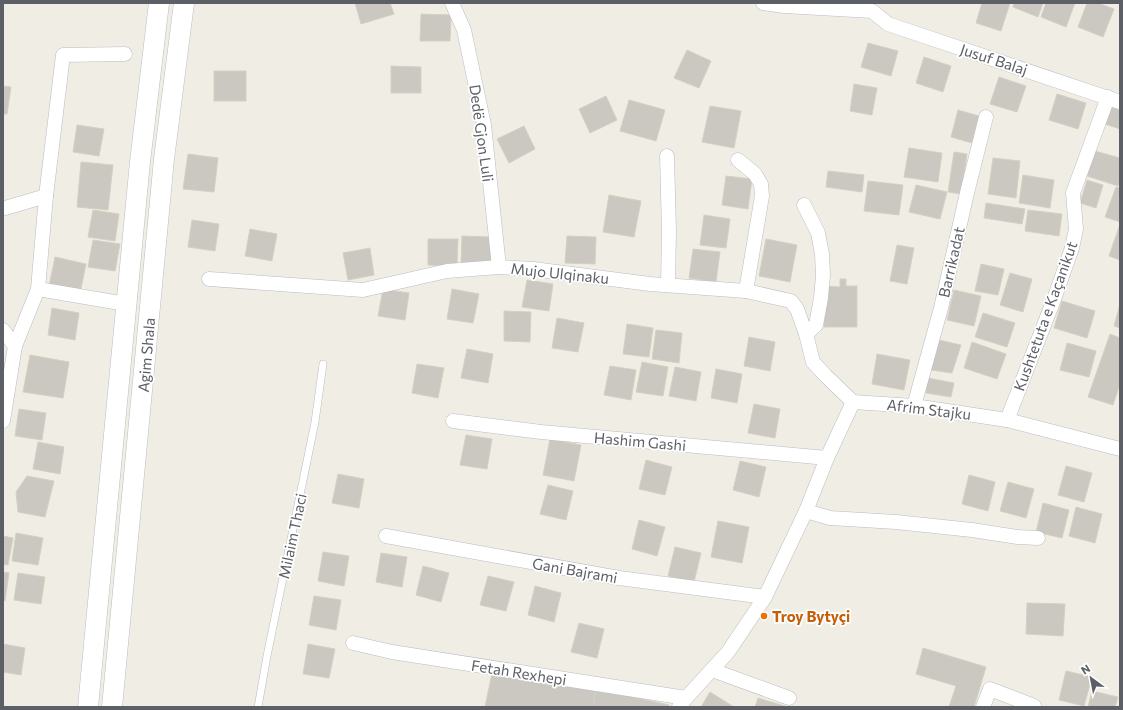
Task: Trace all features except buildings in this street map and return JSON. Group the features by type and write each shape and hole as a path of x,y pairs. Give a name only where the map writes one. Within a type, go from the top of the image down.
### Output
{"main road":[{"name":"Agim Shala","path":"88,707 140,162 159,3"},
{"name":"Agim Shala","path":"112,707 164,159 184,3"}],"street":[{"name":"Dedë Gjon Luli","path":"452,3 464,30 484,125 499,267"},
{"name":"Jusuf Balaj","path":"762,3 784,6 873,7 888,24 1114,99"},
{"path":"3,421 15,346 38,289 46,196 63,55 125,54"},
{"name":"Kushtetuta e Kaçanikut","path":"1007,420 1053,302 1072,248 1076,229 1073,193 1114,99"},
{"name":"Barrikadat","path":"914,406 941,308 986,117"},
{"path":"667,156 669,231 668,285"},
{"path":"738,160 755,174 761,184 762,196 746,291"},
{"path":"5,208 46,196"},
{"path":"804,205 818,233 824,275 816,326 806,334"},
{"name":"Mujo Ulqinaku","path":"209,279 363,290 447,271 499,267 533,269 668,285 746,291 791,301 797,309 806,334 813,362 853,402"},
{"path":"38,289 126,304"},
{"path":"3,330 15,346"},
{"path":"682,702 728,652 765,597 806,511 827,458 853,402"},
{"name":"Afrim Stajku","path":"853,402 914,406 1007,420 1120,449"},
{"name":"Hashim Gashi","path":"453,421 542,432 827,458"},
{"path":"806,511 830,518 896,522 972,530 1018,537 1038,538"},
{"name":"Gani Bajrami","path":"386,536 619,578 765,597"},
{"name":"Fetah Rexhepi","path":"353,643 392,652 682,702"},
{"path":"712,670 789,698"},
{"path":"984,707 990,689 1034,707"}],"lane":[{"name":"Milaim Thaci","path":"258,707 315,422 323,364"}],"place":[{"name":"Troy Bytyçi","path":"764,616"}]}
